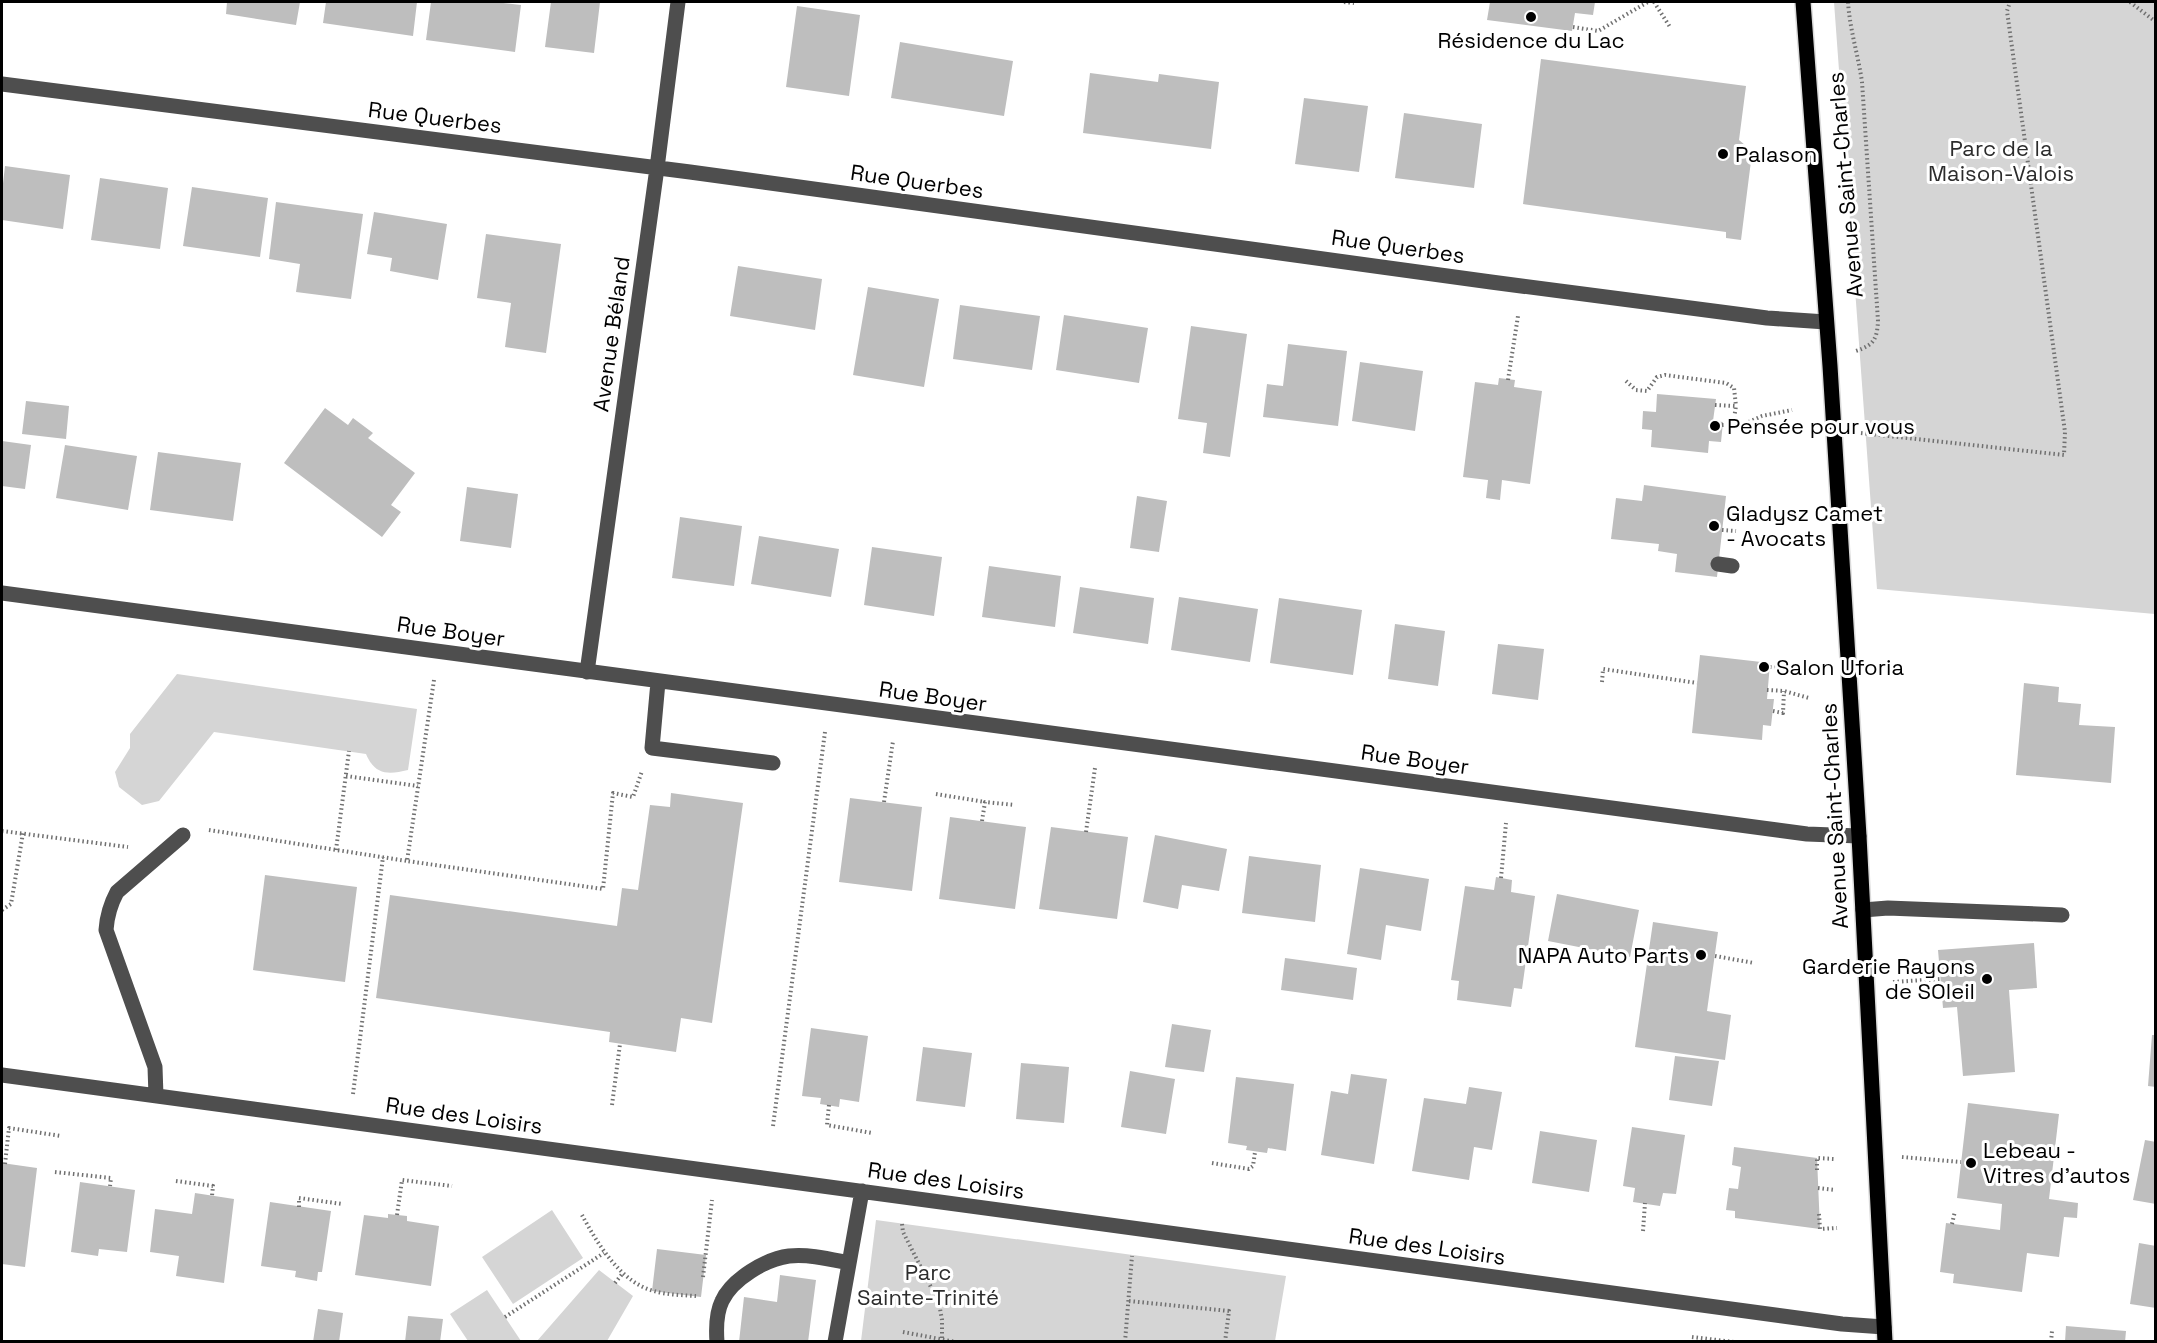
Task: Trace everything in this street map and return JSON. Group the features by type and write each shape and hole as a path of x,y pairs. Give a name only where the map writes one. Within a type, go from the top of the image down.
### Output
{"main road":[{"name":"Avenue Saint-Charles","path":"1803,2 1859,836 1885,1334"}],"street":[{"name":"Avenue Béland","path":"587,672 678,2"},
{"name":"Rue Querbes","path":"2,84 657,168 1491,282 1767,318 1826,322"},
{"name":"Rue Boyer","path":"2,593 1807,834 1859,836"},
{"path":"658,682 652,747 772,763"},
{"path":"156,1096 155,1067 106,930 106,917 117,892 183,835"},
{"path":"1863,910 1888,908 2062,915"},
{"name":"Rue des Loisirs","path":"2,1075 1842,1324 1885,1334"},
{"path":"835,1341 862,1191"},
{"path":"717,1341 717,1314 722,1300 729,1290 754,1269 770,1260 789,1256 811,1256 849,1263"}],"path":[{"path":"1344,2 1354,3"},
{"path":"1635,2 1639,6"},
{"path":"1573,27 1598,31 1648,2"},
{"path":"1654,2 1670,27"},
{"name":"Avenue Saint-Charles","path":"1848,2 1851,36 1857,53 1862,82 1878,321 1878,336 1873,344 1854,352"},
{"path":"1860,432 2064,455 2065,432 2007,11 2010,2"},
{"path":"2130,2 2156,22"},
{"path":"1746,152 1775,159"},
{"path":"1508,380 1518,315"},
{"path":"1626,381 1636,390 1647,392 1657,377 1665,375 1726,383 1734,388 1736,406 1733,425"},
{"path":"1715,405 1736,406"},
{"path":"1722,425 1744,424 1762,416 1792,411"},
{"path":"1722,530 1736,531"},
{"path":"1770,667 1807,670"},
{"path":"1602,682 1604,669 1697,683"},
{"path":"407,861 434,680"},
{"path":"1767,690 1784,691 1809,698"},
{"path":"1773,711 1783,713 1784,691"},
{"path":"772,1126 825,732"},
{"path":"884,802 893,741"},
{"path":"336,850 349,751"},
{"path":"1086,832 1095,768"},
{"path":"346,776 418,786"},
{"path":"183,835 192,828 199,828 603,889 614,793 633,797 636,784"},
{"path":"936,795 1015,806"},
{"path":"982,821 985,802"},
{"path":"1501,878 1506,823"},
{"path":"2,831 136,848"},
{"path":"2,910 11,904 23,833"},
{"path":"353,1094 383,857"},
{"path":"1715,956 1754,963"},
{"path":"1892,982 1940,979"},
{"path":"612,1106 620,1044"},
{"path":"829,1105 826,1125 872,1133"},
{"path":"5,1164 9,1128 61,1136"},
{"path":"1212,1163 1249,1169 1253,1166 1255,1152"},
{"path":"1902,1157 1961,1162"},
{"path":"1817,1170 1817,1158 1834,1159"},
{"path":"55,1172 111,1178 110,1186"},
{"path":"397,1215 402,1180 452,1186"},
{"path":"176,1181 213,1186 212,1196"},
{"path":"1818,1188 1835,1190"},
{"path":"299,1207 299,1198 342,1204"},
{"path":"702,1287 712,1200"},
{"path":"1642,1231 1645,1203"},
{"path":"1952,1224 1955,1211"},
{"path":"1819,1214 1820,1229 1837,1228"},
{"path":"582,1215 604,1253 623,1273 652,1291 701,1297"},
{"path":"903,1224 903,1232 939,1303 942,1340"},
{"path":"505,1317 604,1253"},
{"path":"1125,1341 1132,1256"},
{"path":"615,1283 623,1273"},
{"path":"547,1282 551,1288"},
{"path":"1129,1301 1229,1311 1225,1341"},
{"path":"2050,1341 2052,1331"},
{"path":"903,1332 956,1341"},
{"path":"1692,1337 1734,1341"}],"green space":[{"name":"Parc de la Maison-Valois","path":"1834,2 2155,2 2155,614 1877,589"},
{"path":"177,674 417,709 408,770 394,773 383,772 374,766 366,754 214,732 159,801 142,805 119,787 115,772 130,748 130,734"},
{"path":"552,1210 583,1258 513,1304 482,1257"},
{"name":"Parc Sainte-Trinité","path":"876,1220 1286,1276 1275,1341 861,1341"},
{"path":"599,1270 633,1296 607,1341 537,1341"},
{"path":"487,1290 521,1341 468,1341 450,1314"}],"building":[{"path":"227,2 300,2 296,25 226,14"},
{"path":"326,2 417,2 413,36 323,23"},
{"path":"431,2 494,2 521,5 515,52 426,40"},
{"path":"551,2 600,2 594,53 545,47"},
{"name":"Résidence du Lac","path":"1490,2 1595,2 1593,15 1575,13 1572,31 1487,20"},
{"path":"797,6 860,15 849,96 786,87"},
{"path":"900,42 1013,61 1004,116 891,98"},
{"path":"1541,59 1746,86 1739,140 1745,145 1747,157 1751,161 1741,240 1726,238 1726,232 1523,204"},
{"path":"1090,73 1158,82 1159,74 1219,82 1211,149 1083,133"},
{"path":"1304,98 1368,106 1359,172 1295,164"},
{"path":"1404,113 1482,124 1474,188 1395,178"},
{"path":"5,166 70,175 63,229 2,220"},
{"path":"100,178 168,188 160,249 91,240"},
{"path":"192,187 268,198 260,257 183,246"},
{"path":"276,202 363,214 351,299 296,292 300,264 269,259"},
{"path":"374,212 447,224 438,280 390,271 392,258 367,254"},
{"path":"486,234 561,244 546,353 505,347 511,303 477,298"},
{"path":"738,266 822,279 815,330 730,316"},
{"path":"868,287 939,299 924,387 853,375"},
{"path":"960,305 1040,316 1032,370 953,359"},
{"path":"1064,315 1148,328 1139,383 1056,370"},
{"path":"1191,326 1247,334 1230,457 1203,453 1207,423 1178,419"},
{"path":"1288,344 1347,351 1338,426 1263,417 1267,384 1283,386"},
{"path":"1360,362 1423,371 1415,431 1352,421"},
{"path":"1499,378 1515,380 1514,387 1542,391 1530,484 1502,480 1500,500 1486,498 1488,480 1463,477 1475,382 1498,385"},
{"path":"1657,394 1716,399 1713,421 1723,422 1721,442 1709,441 1708,453 1651,447 1652,430 1642,429 1643,411 1656,412"},
{"path":"26,401 69,406 66,439 22,434"},
{"path":"325,408 348,425 353,418 373,433 368,438 415,473 391,505 401,512 382,537 284,463"},
{"path":"2,441 31,445 25,489 2,486"},
{"path":"65,445 137,456 128,510 56,498"},
{"path":"158,452 241,463 233,521 150,510"},
{"path":"1644,485 1726,496 1717,577 1675,572 1677,554 1658,551 1659,544 1611,539 1616,498 1642,501"},
{"path":"467,487 518,494 511,548 460,541"},
{"path":"1137,496 1167,501 1159,552 1130,548"},
{"path":"680,517 742,526 734,586 672,578"},
{"path":"759,536 839,549 831,597 751,584"},
{"path":"872,547 942,557 934,616 864,605"},
{"path":"989,566 1061,576 1055,627 982,617"},
{"path":"1080,587 1154,598 1148,644 1073,633"},
{"path":"1179,597 1258,609 1250,662 1171,650"},
{"path":"1279,598 1362,610 1353,675 1270,663"},
{"path":"1395,624 1445,631 1438,686 1388,679"},
{"path":"1498,644 1544,649 1538,700 1492,694"},
{"path":"1700,655 1770,663 1767,699 1774,699 1771,726 1763,725 1762,740 1692,733"},
{"path":"2024,683 2059,687 2058,702 2081,704 2079,725 2115,727 2111,783 2016,775"},
{"path":"671,793 743,803 712,1023 681,1018 676,1052 609,1042 610,1032 376,998 390,895 617,926 622,888 638,890 650,805 670,807"},
{"path":"850,798 922,807 912,891 839,882"},
{"path":"950,817 1026,827 1015,909 939,899"},
{"path":"1051,827 1128,837 1117,919 1039,909"},
{"path":"1155,835 1227,849 1219,891 1182,885 1178,909 1143,902"},
{"path":"1249,856 1321,865 1315,922 1242,913"},
{"path":"1360,868 1429,879 1421,931 1386,925 1381,960 1347,954"},
{"path":"265,875 357,887 345,982 253,970"},
{"path":"1496,877 1512,880 1511,892 1535,896 1522,989 1514,988 1511,1007 1457,1000 1459,981 1451,980 1465,886 1494,890"},
{"path":"1557,894 1639,910 1630,957 1548,941"},
{"path":"1653,922 1718,932 1707,1011 1731,1015 1725,1060 1635,1047"},
{"path":"2034,943 2037,988 2009,990 2015,1072 1963,1076 1957,1007 1943,1008 1938,950"},
{"path":"1285,958 1357,968 1353,1000 1281,990"},
{"path":"1172,1024 1211,1030 1204,1072 1165,1067"},
{"path":"811,1028 868,1036 859,1102 840,1099 839,1107 820,1104 821,1098 802,1096"},
{"path":"2152,1035 2156,1035 2156,1087 2148,1086"},
{"path":"923,1047 972,1053 965,1107 916,1101"},
{"path":"1675,1056 1719,1061 1712,1106 1669,1100"},
{"path":"1021,1063 1069,1067 1064,1123 1016,1119"},
{"path":"1130,1071 1175,1079 1166,1134 1121,1127"},
{"path":"1351,1074 1387,1079 1374,1164 1321,1155 1331,1091 1348,1094"},
{"path":"1236,1077 1294,1084 1286,1151 1268,1148 1267,1153 1246,1150 1247,1146 1228,1143"},
{"path":"1469,1087 1502,1092 1492,1150 1474,1147 1469,1180 1412,1171 1424,1098 1466,1104"},
{"path":"1968,1103 2059,1114 2049,1199 2078,1203 2077,1218 2064,1217 2059,1257 2027,1253 2022,1292 1953,1283 1954,1274 1940,1272 1946,1223 2000,1230 2002,1204 1957,1198"},
{"path":"1632,1127 1685,1135 1676,1194 1663,1193 1660,1206 1633,1202 1635,1188 1623,1186"},
{"path":"1540,1131 1597,1140 1589,1192 1532,1183"},
{"path":"2145,1140 2156,1142 2156,1204 2133,1200"},
{"path":"1734,1147 1817,1158 1820,1229 1735,1218 1735,1211 1726,1210 1729,1188 1738,1189 1741,1167 1732,1165"},
{"path":"2,1163 37,1168 25,1267 2,1264"},
{"path":"80,1182 135,1190 127,1252 99,1249 98,1256 71,1252"},
{"path":"195,1193 234,1199 224,1283 176,1276 179,1256 150,1252 155,1209 192,1214"},
{"path":"270,1202 331,1211 322,1272 318,1272 317,1281 295,1277 296,1271 261,1266"},
{"path":"388,1214 407,1216 407,1221 439,1226 431,1286 355,1275 364,1215 388,1218"},
{"path":"2139,1243 2156,1246 2156,1308 2130,1304"},
{"path":"657,1249 706,1255 701,1297 652,1291"},
{"path":"780,1275 816,1280 808,1342 739,1342 744,1297 777,1302"},
{"path":"318,1309 343,1313 339,1342 313,1342"},
{"path":"408,1316 443,1319 440,1342 405,1342"},
{"path":"2066,1326 2126,1331 2125,1342 2065,1342"}],"place":[{"name":"Résidence du Lac","path":"1531,17"},
{"name":"Palason","path":"1723,154"},
{"name":"Pensée pour vous","path":"1715,426"},
{"name":"Gladysz Camet - Avocats","path":"1714,526"},
{"name":"Salon Uforia","path":"1764,667"},
{"name":"NAPA Auto Parts","path":"1701,955"},
{"name":"Garderie Rayons de SOleil","path":"1987,979"},
{"name":"Lebeau - Vitres d'autos","path":"1971,1163"}]}
